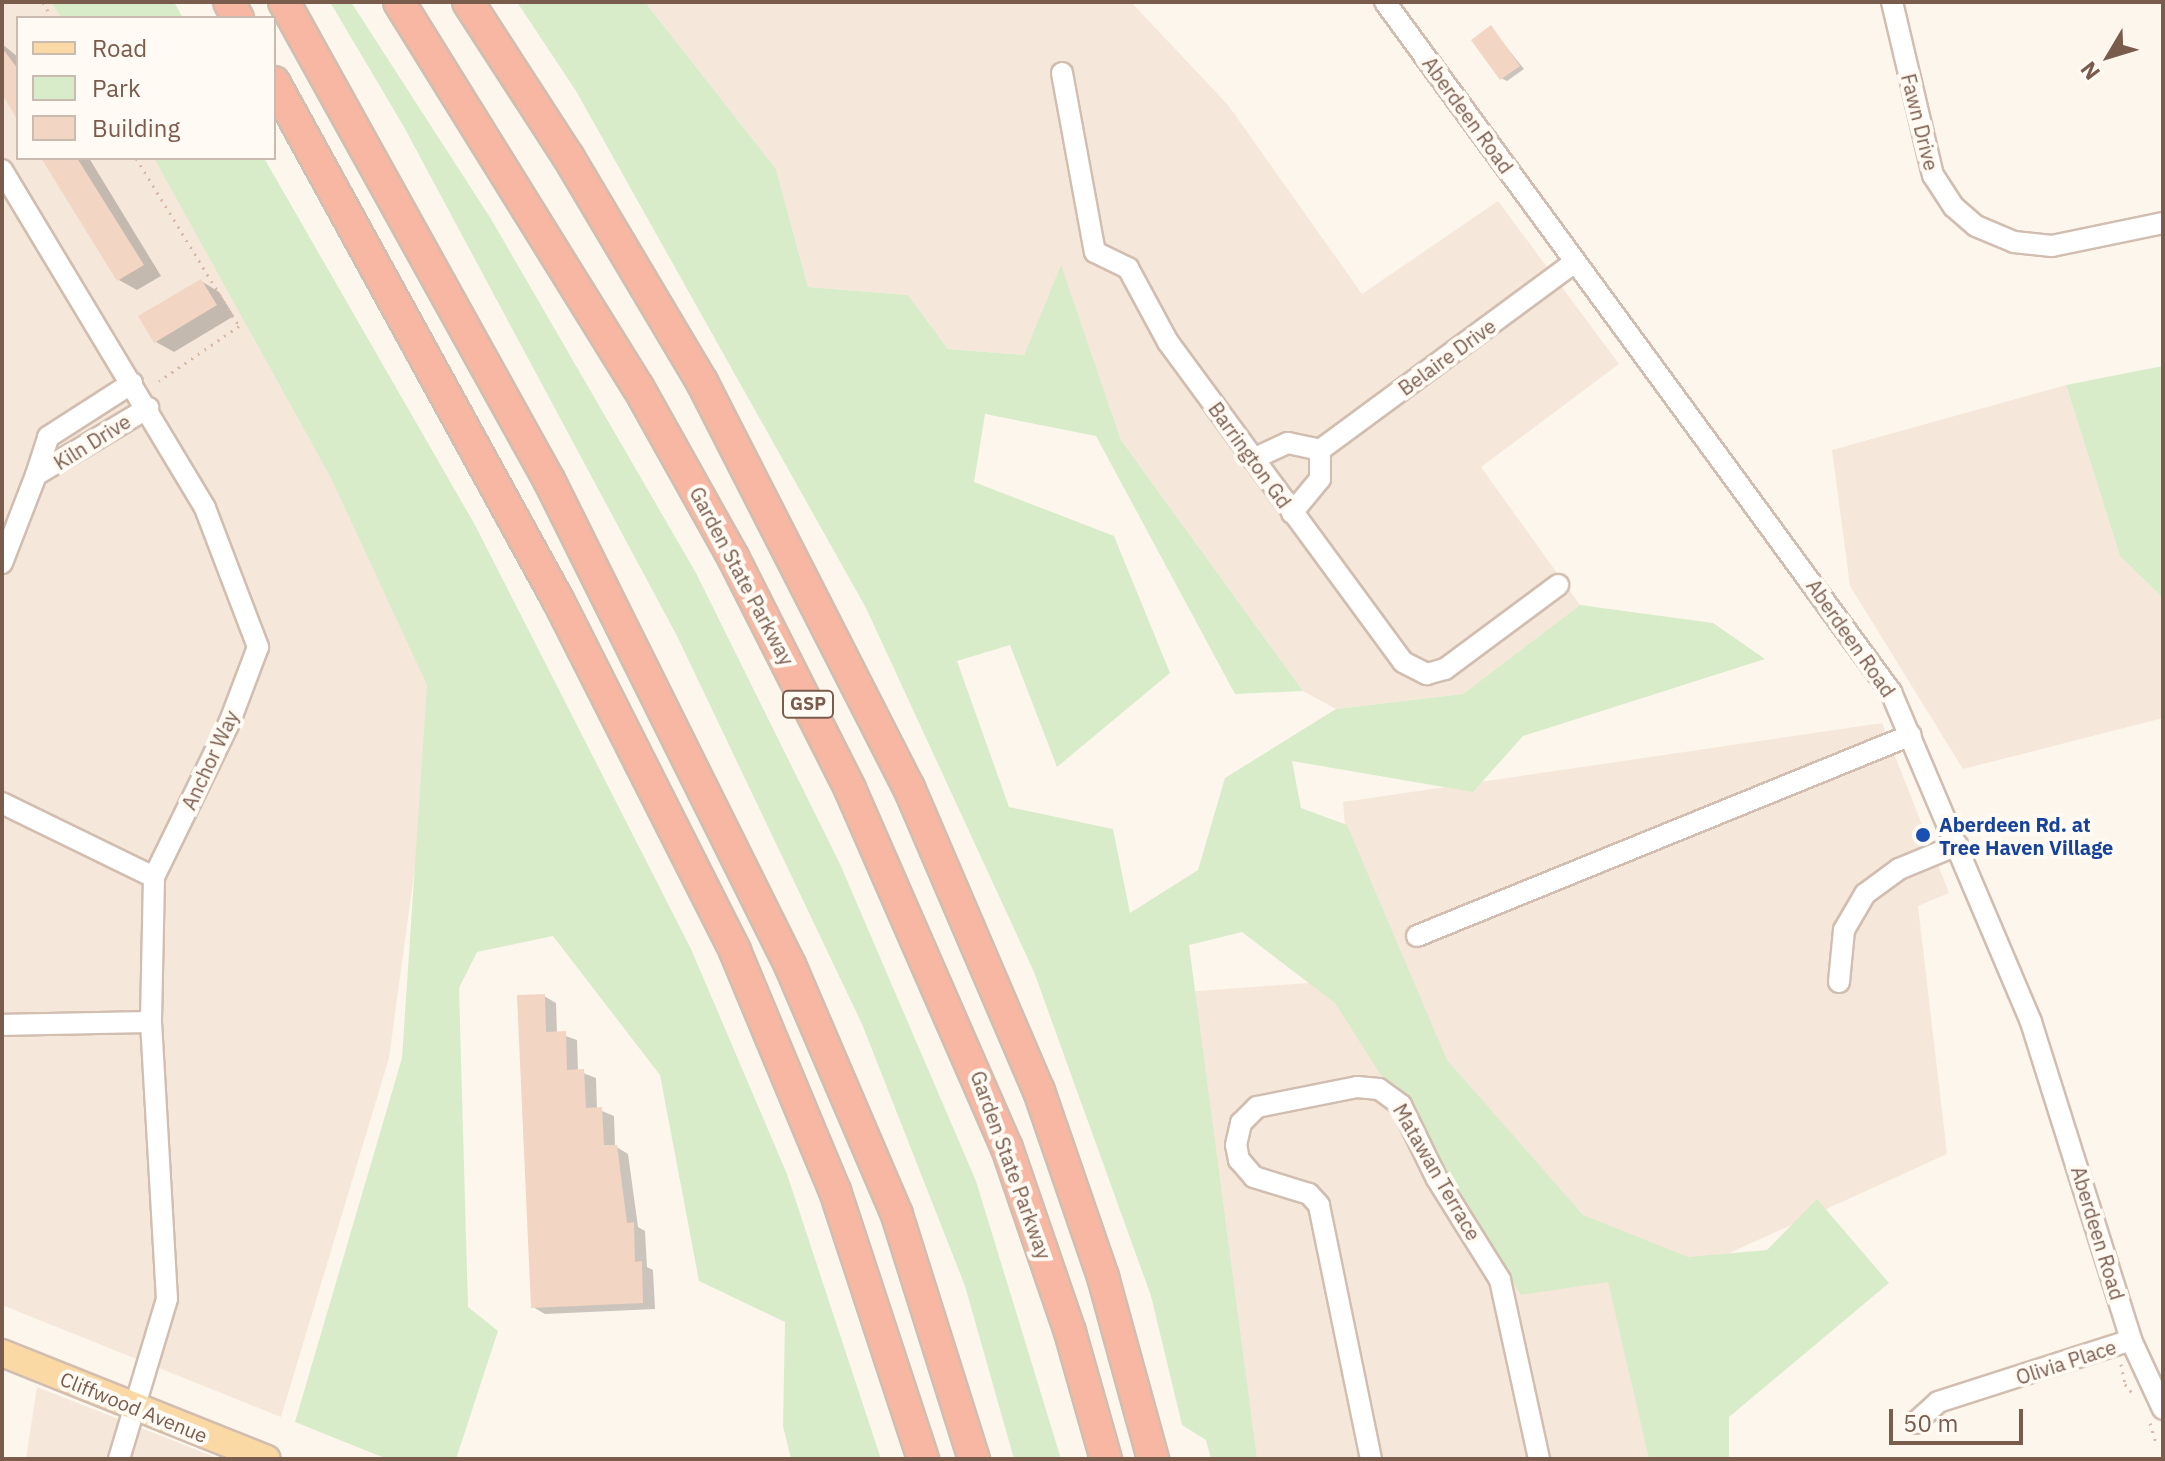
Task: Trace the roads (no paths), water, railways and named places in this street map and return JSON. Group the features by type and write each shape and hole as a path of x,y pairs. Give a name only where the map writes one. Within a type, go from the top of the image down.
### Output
{"highway":[{"path":"284,2 556,493 784,953 897,1215 974,1459"},
{"name":"Garden State Parkway","path":"399,2 638,387 739,569 850,789 1007,1148 1070,1332 1106,1459"},
{"name":"GSP","path":"468,2 569,158 702,382 909,788 1039,1091 1103,1277 1153,1459"},
{"path":"276,86 558,600 735,951 835,1191 923,1459"}],"main road":[{"name":"Cliffwood Avenue","path":"2,1353 267,1459"}],"street":[{"name":"Aberdeen Road","path":"1385,2 1891,692 2031,1022 2154,1410"},
{"name":"Fawn Drive","path":"1892,2 1933,175 1954,207 1976,226 2014,242 2052,246 2163,223"},
{"name":"Barrington Gd","path":"1062,73 1095,252 1128,268 1168,342 1403,662 1417,672 1445,669 1558,585"},
{"name":"Anchor Way","path":"2,170 148,408 205,508 258,647 230,721 154,877 151,1022 167,1299 132,1406 119,1459"},
{"name":"Belaire Drive","path":"1320,450 1574,263"},
{"name":"Kiln Drive","path":"2,563 48,437 132,383"},
{"name":"Kiln Drive","path":"36,475 148,408"},
{"path":"1253,459 1288,443 1320,450 1320,479 1292,513"},
{"path":"1417,936 1911,735"},
{"path":"2,803 154,877"},
{"path":"1839,982 1844,930 1865,894 1899,869 1957,845"},
{"path":"2,1025 151,1022"},
{"name":"Matawan Terrace","path":"1371,1459 1319,1205 1309,1194 1254,1177 1239,1160 1236,1145 1241,1123 1257,1107 1357,1087 1379,1089 1401,1105 1437,1179 1500,1280 1539,1459"},
{"name":"Olivia Place","path":"1915,1423 1938,1402 2131,1340"}],"place":[{"name":"Aberdeen Rd. at Tree Haven Village","path":"1923,835"}]}
